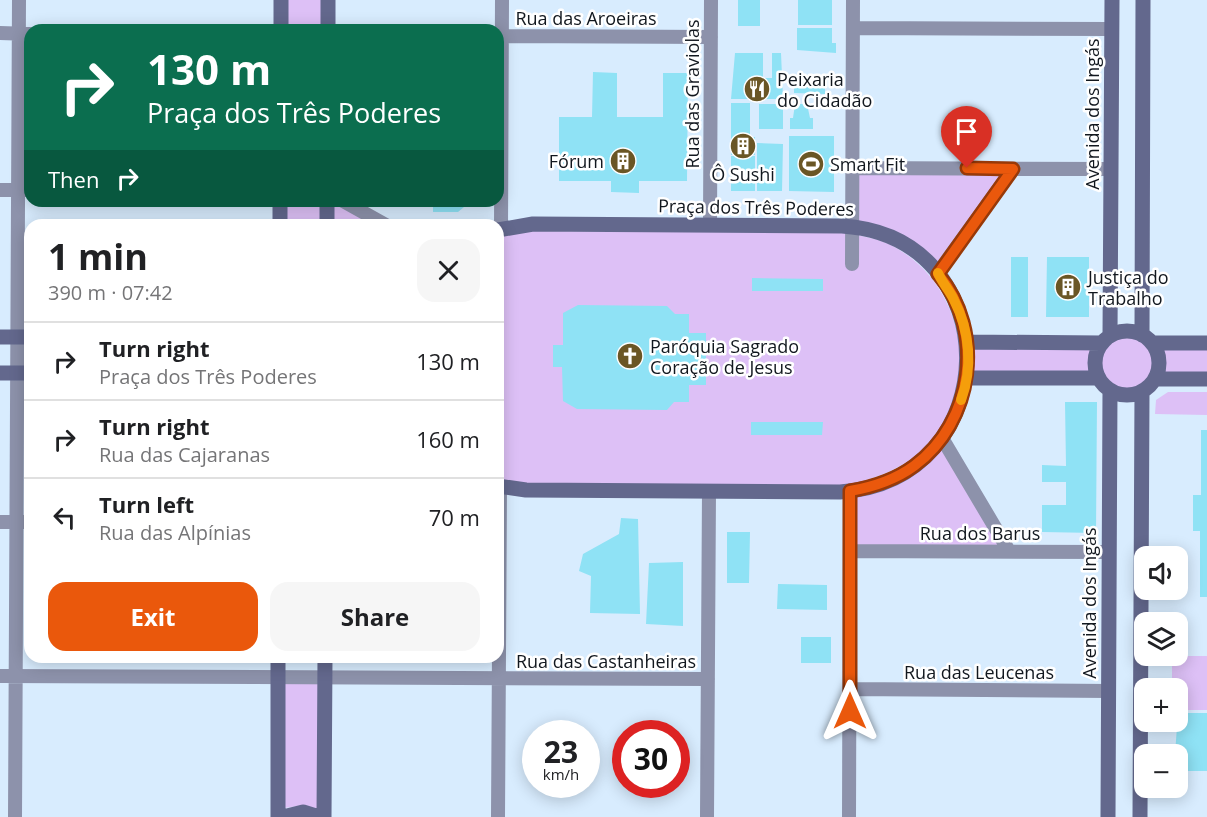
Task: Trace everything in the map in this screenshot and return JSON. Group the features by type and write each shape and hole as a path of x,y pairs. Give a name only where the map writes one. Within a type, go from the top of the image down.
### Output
{"street":[{"path":"15,817 16,676 23,522 24,373 24,34 19,0"},
{"path":"281,0 281,24"},
{"path":"328,0 328,24"},
{"path":"501,24 502,0"},
{"name":"Rua das Graviolas","path":"710,225 711,0"},
{"path":"852,264 853,0"},
{"name":"Avenida dos Ingás","path":"1106,339 1111,169 1112,0"},
{"path":"1106,339 1095,361 1099,378 1110,390 1125,395 1142,391 1155,379 1159,360 1147,339 1143,0"},
{"path":"853,28 1111,29"},
{"path":"0,33 24,34"},
{"name":"Rua das Aroeiras","path":"504,36 711,37"},
{"path":"852,168 1111,169"},
{"path":"938,274 1013,169"},
{"path":"0,190 24,190"},
{"path":"354,207 376,219"},
{"name":"Praça dos Três Poderes","path":"504,228 533,224 852,226 870,230 902,243 938,274 958,308 967,342 967,378 958,410 942,438 928,453 900,475 876,485 850,491 526,490 504,487"},
{"path":"967,342 1106,339 1125,331 1147,339 1207,343"},
{"path":"0,337 24,337"},
{"path":"0,373 24,373"},
{"path":"967,378 1099,378"},
{"path":"1155,379 1207,379"},
{"name":"Avenida dos Ingás","path":"1108,817 1110,390"},
{"path":"1140,817 1142,391"},
{"path":"942,438 1009,551"},
{"path":"707,817 709,491"},
{"path":"849,817 850,491"},
{"path":"0,522 23,522"},
{"name":"Rua dos Barus","path":"850,551 1109,552"},
{"path":"278,663 278,817"},
{"path":"324,817 325,663"},
{"path":"498,817 499,663"},
{"name":"Rua das Castanheiras","path":"0,676 708,679"},
{"name":"Rua das Leucenas","path":"850,690 1108,691"},
{"path":"283,817 303,812 319,817"}],"shaded area":[{"path":"288,0 321,0 321,24 288,24"},
{"path":"846,172 1005,172 939,265 920,248 900,235 853,220"},
{"path":"287,207 320,207 320,219 287,219"},
{"path":"334,207 346,207 367,219 333,219"},
{"path":"522,231 841,232 885,242 921,267 939,288 952,314 958,341 960,369 955,396 944,423 918,454 890,471 849,485 530,484 504,480 504,236"},
{"path":"1127,337 1137,339 1145,345 1151,353 1153,363 1151,373 1145,381 1137,387 1127,389 1117,387 1109,381 1103,373 1101,363 1103,353 1109,345 1117,339"},
{"path":"974,349 1091,349 1089,372 974,371"},
{"path":"1163,349 1207,350 1207,372 1164,372"},
{"path":"1168,392 1207,392 1207,415 1155,414 1156,400"},
{"path":"943,447 1001,547 845,547 852,498 878,491 913,474"},
{"path":"1188,656 1207,656 1207,710 1188,710 1188,678 1172,678 1172,666 1188,666"},
{"path":"285,681 318,682 318,811 299,806 284,808"}],"building":[{"path":"738,0 760,0 760,26 738,26"},
{"path":"798,0 832,0 832,25 798,25"},
{"path":"797,28 832,28 832,43 836,43 836,53 797,50"},
{"path":"735,53 763,53 763,78 772,78 772,53 781,53 783,99 731,99"},
{"path":"593,72 617,73 617,117 663,117 663,73 688,73 687,181 639,181 639,193 611,192 611,181 559,181 559,117 592,117"},
{"path":"794,80 825,80 825,94 794,93"},
{"path":"731,103 750,103 750,137 755,137 755,155 731,155"},
{"path":"759,104 783,104 783,129 759,129"},
{"path":"795,104 807,104 810,118 813,118 813,129 790,129 790,118 793,118"},
{"name":"Smart Fit","path":"789,136 834,136 834,192 789,191"},
{"path":"757,143 783,144 782,191 757,191"},
{"path":"731,156 755,156 755,191 731,191"},
{"path":"433,207 464,207 458,212 433,212"},
{"path":"1011,257 1028,257 1028,317 1011,317"},
{"name":"Justiça do Trabalho","path":"1047,257 1089,257 1089,317 1046,317"},
{"path":"752,278 823,279 823,291 752,291"},
{"name":"Paróquia Sagrado Coração de Jesus","path":"578,305 667,306 675,314 689,314 689,333 706,333 706,385 689,385 689,402 674,402 667,410 577,409 563,401 562,367 553,367 553,345 563,345 563,313"},
{"path":"1065,402 1097,402 1096,533 1042,532 1042,505 1066,505 1066,482 1042,482 1042,465 1066,466"},
{"path":"751,422 823,422 822,435 751,435"},
{"path":"1201,430 1207,430 1207,597 1200,597 1200,531 1193,531 1193,495 1201,495"},
{"path":"621,518 638,519 640,614 590,613 591,576 579,571 583,554 619,534"},
{"path":"727,532 750,532 749,583 727,583"},
{"path":"683,562 683,626 646,624 649,563"},
{"path":"778,584 827,585 827,610 777,609"},
{"path":"801,637 831,637 831,663 801,663"},
{"path":"1188,713 1207,713 1207,771 1188,771 1188,744 1176,744 1177,732 1188,732"}],"slow traffic":[{"path":"938,273 951,292 964,324 968,359 964,394 961,400"}],"place":[{"name":"Peixaria do Cidadão","path":"757,89"},
{"name":"Ô Sushi","path":"743,146"},
{"name":"Fórum","path":"623,161"},
{"name":"Smart Fit","path":"811,164"},
{"name":"Justiça do Trabalho","path":"1068,287"},
{"name":"Paróquia Sagrado Coração de Jesus","path":"630,356"}],"route":[{"path":"850,711 850,491 884,482 915,465 940,440 950,426 964,394 968,359 964,324 951,292 938,274 1013,169 967,168"}]}
